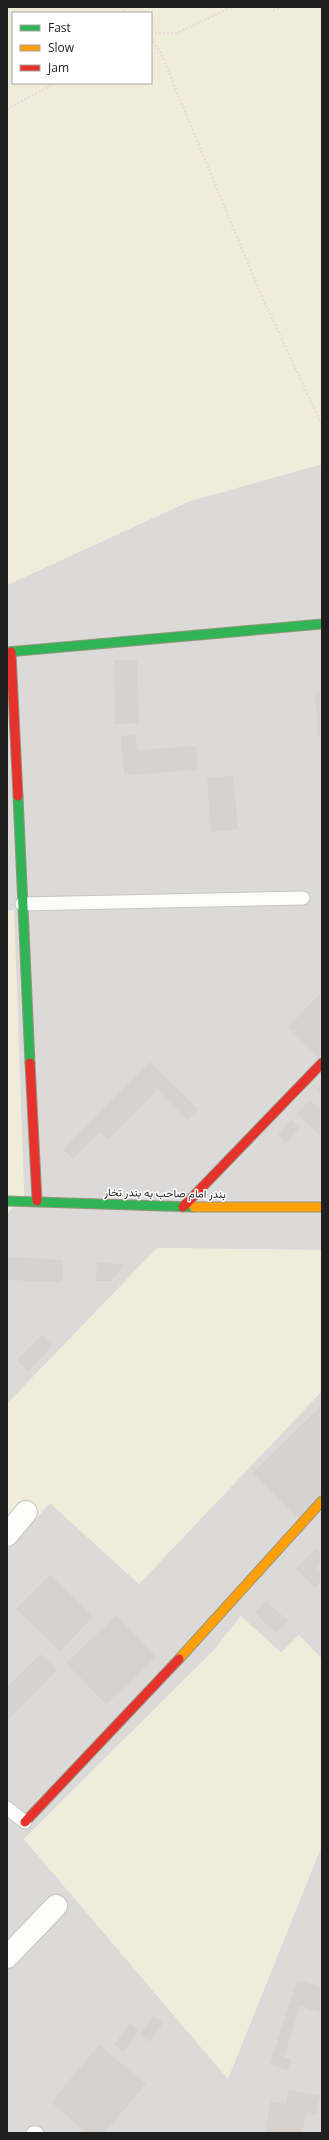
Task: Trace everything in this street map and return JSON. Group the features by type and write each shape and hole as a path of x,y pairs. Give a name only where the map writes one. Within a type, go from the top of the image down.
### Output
{"street":[{"path":"37,1201 9,652 322,624"},
{"path":"183,1207 322,1062"},
{"name":"بندر امام صاحب به بندر تخار","path":"7,1201 183,1207 322,1207"},
{"path":"25,1822 183,1654 322,1501"},
{"path":"7,1535 26,1512"},
{"path":"7,1957 56,1906"}],"lane":[{"path":"22,904 303,898"},
{"path":"7,1808 25,1822"}],"path":[{"path":"152,33 177,33 232,7"},
{"path":"270,7 274,10 283,7"},
{"path":"152,39 160,51 262,297 322,425"},
{"path":"7,109 54,84"}],"shaded area":[{"path":"7,7 322,7 322,464 190,501 7,585"},
{"path":"322,464 322,1250 157,1248 7,1404 7,1214 24,1195 14,910 7,911 7,585 190,501"},
{"path":"14,910 24,1195 7,1214 7,911"},
{"path":"157,1248 322,1250 322,1391 139,1584 50,1503 18,1539 7,1527 7,1404"},
{"path":"322,1391 322,1659 299,1635 281,1653 241,1616 213,1651 24,1839 228,2079 322,1845 322,2133 7,2133 7,1527 18,1539 50,1503 139,1584"},
{"path":"241,1616 281,1653 299,1635 322,1659 322,1845 228,2079 24,1839 213,1651"}],"building":[{"path":"114,660 137,660 139,723 115,724"},
{"path":"322,692 322,737 318,737 315,693"},
{"path":"136,735 137,750 196,746 198,770 124,775 121,736"},
{"path":"233,776 238,829 211,832 207,778"},
{"path":"322,992 322,1053 318,1057 288,1027"},
{"path":"150,1062 198,1109 187,1120 157,1090 108,1140 100,1131 73,1159 63,1150"},
{"path":"322,1083 322,1097 315,1090"},
{"path":"310,1100 322,1111 322,1137 297,1114"},
{"path":"291,1120 299,1128 286,1143 278,1135"},
{"path":"7,1257 63,1260 62,1282 7,1280"},
{"path":"97,1263 125,1264 111,1281 96,1281"},
{"path":"42,1335 53,1346 28,1371 17,1360"},
{"path":"322,1405 322,1495 298,1518 253,1473"},
{"path":"316,1548 322,1553 322,1560 315,1568 322,1575 322,1581 315,1588 296,1569"},
{"path":"50,1575 93,1617 60,1651 16,1609"},
{"path":"266,1601 288,1621 276,1633 255,1613"},
{"path":"116,1616 156,1657 106,1704 66,1663"},
{"path":"41,1654 57,1670 7,1721 7,1687"},
{"path":"297,1980 322,1988 322,2013 300,2006 284,2057 291,2059 288,2070 270,2065"},
{"path":"153,2016 163,2023 150,2042 139,2034"},
{"path":"130,2023 139,2030 123,2052 114,2045"},
{"path":"99,2045 146,2084 104,2133 86,2133 51,2102"},
{"path":"289,2090 320,2096 316,2114 307,2112 302,2133 275,2133 265,2131 271,2101 286,2104"}],"traffic: fast":[{"path":"7,652 322,624"},
{"path":"18,796 30,1063"},
{"path":"7,1201 194,1207"}],"traffic: slow":[{"path":"194,1207 322,1207"},
{"path":"179,1659 322,1501"}],"traffic: jam":[{"path":"11,652 18,796"},
{"path":"30,1063 37,1201"},
{"path":"183,1207 322,1063"},
{"path":"25,1822 179,1659"}]}
